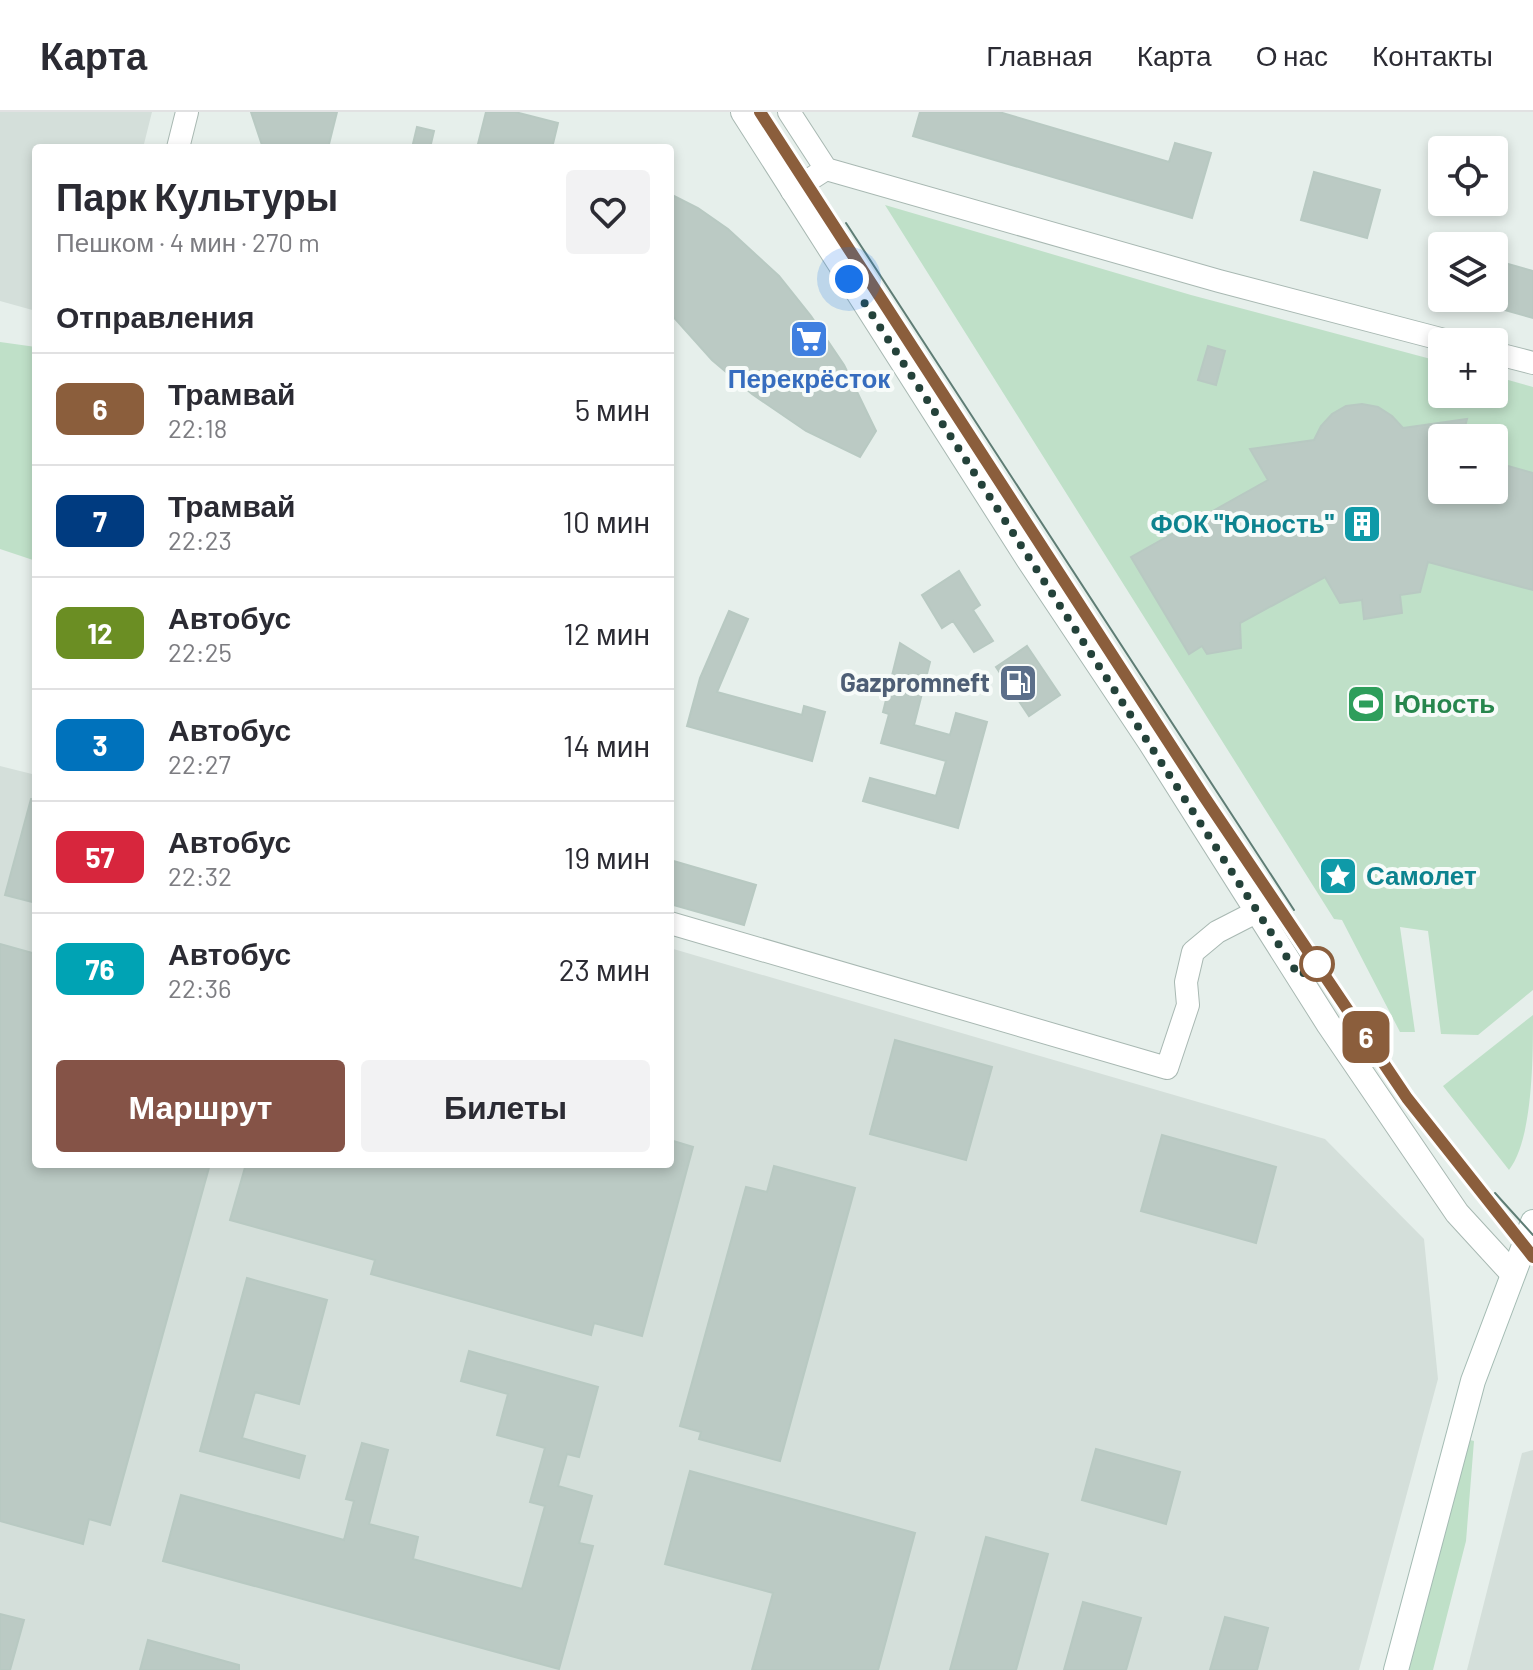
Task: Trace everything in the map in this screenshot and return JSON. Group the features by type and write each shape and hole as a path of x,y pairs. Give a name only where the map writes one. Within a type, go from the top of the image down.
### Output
{"street":[{"path":"179,144 187,112"},
{"path":"743,112 1028,559 1150,742 1256,912 1419,1160 1457,1213 1512,1273"},
{"path":"789,112 826,169 1219,281 1428,336"},
{"path":"792,191 826,169"},
{"path":"1508,357 1533,363"},
{"path":"674,924 1167,1068 1188,1005 1186,982 1193,952 1217,932 1256,912"},
{"path":"1396,1670 1473,1381 1533,1222"}],"shaded area":[{"path":"0,112 152,112 144,144 32,144 32,310 0,301"},
{"path":"0,766 32,774 32,1168 674,1168 674,949 1325,1139 1424,1239 1438,1379 1359,1670 0,1670"},
{"path":"1533,1450 1533,1670 1467,1670 1522,1453"}],"green space":[{"name":"Юность","path":"885,205 1191,295 1428,358 1428,408 1508,408 1508,380 1533,387 1533,990 1478,1035 1441,1034 1428,931 1400,927 1415,1032 1400,1032 1342,920 1334,919"},
{"path":"0,342 32,346 32,560 0,549"},
{"path":"1533,1015 1532,1075 1527,1119 1517,1156 1509,1170 1443,1086"},
{"path":"1470,1440 1474,1441 1466,1541 1433,1670 1409,1670"}],"building":[{"path":"251,112 337,112 329,144 262,144"},
{"path":"486,112 515,112 558,123 553,144 478,144"},
{"path":"920,112 999,112 1169,162 1175,143 1211,153 1192,218 913,136"},
{"path":"417,127 434,131 431,144 413,144"},
{"path":"1314,172 1380,190 1367,238 1301,220"},
{"path":"674,196 728,229 779,276 844,365 876,431 860,457 806,431 752,394 712,360 674,317"},
{"path":"1508,264 1533,271 1533,318 1508,311"},
{"path":"1208,346 1225,351 1216,385 1198,380"},
{"name":"ФОК \"Юность\"","path":"1362,404 1378,407 1403,428 1428,424 1428,504 1508,504 1508,466 1533,473 1533,590 1428,562 1420,592 1400,595 1402,613 1364,619 1362,600 1340,603 1325,577 1240,623 1241,648 1207,654 1202,646 1189,654 1131,557 1268,480 1250,449 1314,440 1332,414 1346,406"},
{"name":"ФОК \"Юность\"","path":"1467,419 1466,424 1431,424"},
{"path":"959,571 980,605 973,610 993,641 974,652 953,621 942,628 922,595"},
{"path":"729,611 748,619 717,692 802,715 804,706 825,712 812,761 687,726 700,678"},
{"path":"900,643 930,662 914,725 950,735 956,713 987,722 958,828 863,801 870,778 936,796 946,761 881,743 889,714 883,712"},
{"path":"1027,646 1060,695 1029,716 996,667"},
{"path":"31,799 32,799 32,902 5,895"},
{"path":"674,861 756,885 744,925 674,905"},
{"path":"0,944 32,953 32,1168 209,1168 110,1525 89,1519 83,1544 0,1521"},
{"path":"895,1040 992,1067 966,1160 870,1134"},
{"path":"1162,1135 1276,1167 1256,1243 1141,1211"},
{"path":"674,1141 693,1147 642,1336 594,1323 591,1335 371,1274 375,1260 230,1220 245,1168 674,1168"},
{"path":"774,1166 855,1188 780,1461 699,1439 701,1432 680,1426 746,1187 767,1192"},
{"path":"247,1278 327,1300 299,1404 255,1392 242,1438 305,1456 299,1478 200,1451"},
{"path":"469,1351 598,1387 579,1457 567,1454 558,1486 592,1496 579,1543 593,1546 559,1669 163,1561 181,1495 344,1540 354,1501 346,1499 362,1443 388,1450 369,1524 418,1537 413,1559 522,1589 545,1506 530,1502 545,1448 497,1435 508,1394 461,1381"},
{"path":"1096,1449 1180,1472 1166,1524 1082,1500"},
{"path":"690,1471 915,1533 878,1670 752,1670 773,1593 665,1564"},
{"path":"986,1537 1048,1554 1016,1670 950,1670"},
{"path":"1083,1602 1141,1618 1126,1670 1064,1670"},
{"path":"0,1614 24,1620 10,1670 0,1670"},
{"path":"1225,1617 1268,1628 1257,1670 1210,1670"},
{"path":"148,1640 239,1665 239,1670 140,1670"}],"tram line":[{"path":"760,112 1203,795 1418,1114 1533,1257"},
{"name":"6","path":"760,112 1203,795 1407,1098 1533,1257"},
{"path":"846,223 1294,910"},
{"path":"1495,1193 1533,1235"}],"place":[{"name":"Перекрёсток","path":"809,339"},
{"name":"ФОК \"Юность\"","path":"1362,524"},
{"name":"Gazpromneft","path":"1018,683"},
{"name":"Юность","path":"1366,704"},
{"name":"Самолет","path":"1338,876"}],"route":[{"path":"849,279 1299,976 1317,964"}]}
